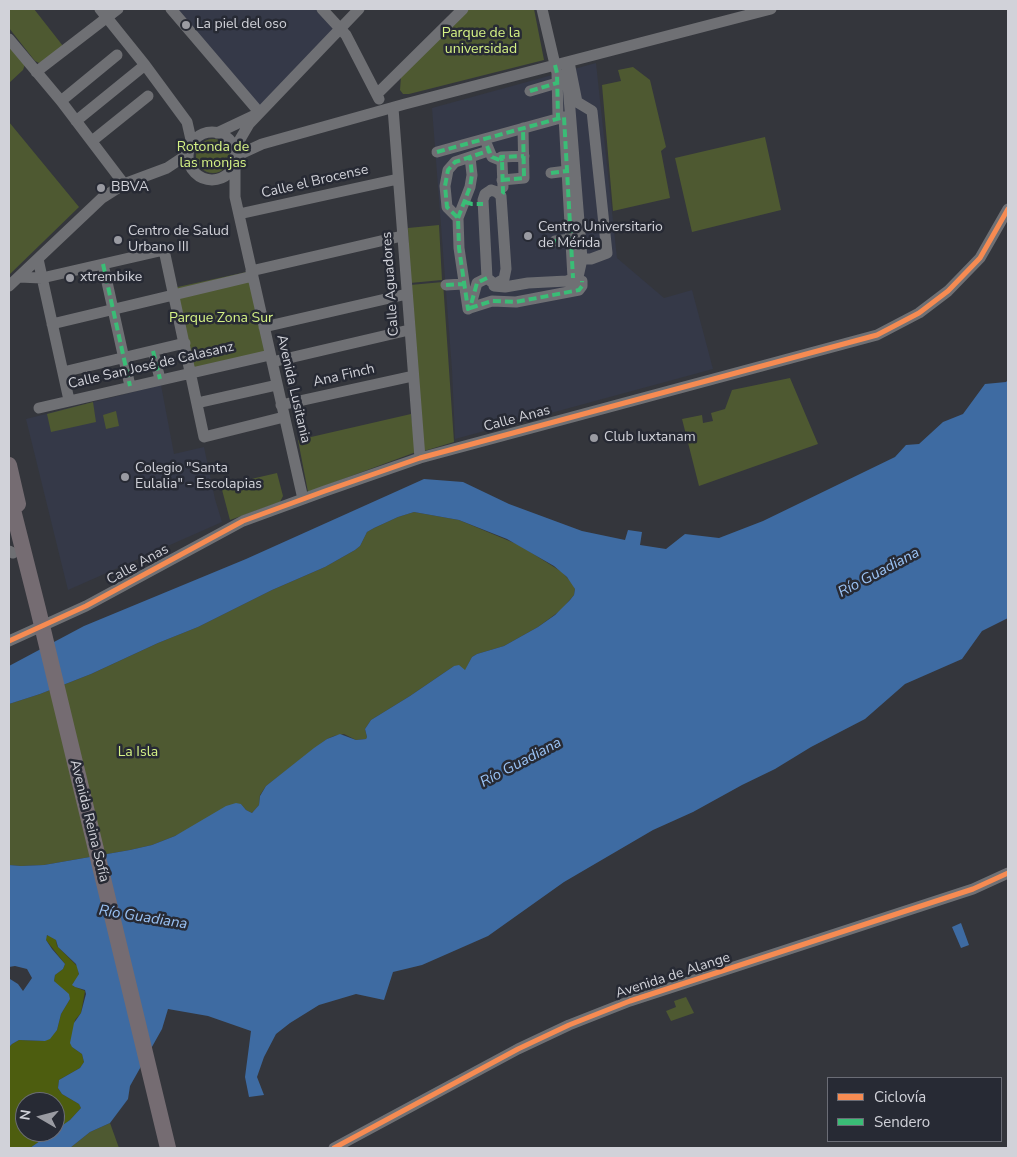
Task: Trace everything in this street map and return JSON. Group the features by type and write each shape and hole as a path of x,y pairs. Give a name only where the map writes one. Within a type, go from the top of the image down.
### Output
{"highway":[{"path":"9,465 29,547 35,610"},
{"name":"Avenida Reina Sofía","path":"9,494 157,1148"},
{"name":"Avenida Reina Sofía","path":"9,516 35,610 168,1148"},
{"path":"10,548 35,610"}],"street":[{"path":"36,72 103,13 118,9"},
{"path":"171,9 259,112"},
{"name":"Calle Aguadores","path":"322,9 346,35 387,109 398,179 420,458"},
{"path":"167,168 193,171 204,179 216,180 227,175 235,150 249,124 359,9"},
{"path":"377,94 463,9"},
{"path":"542,9 555,65 558,118"},
{"path":"103,13 145,65 187,122 212,133 235,150 771,9"},
{"path":"9,39 61,101 124,184"},
{"path":"61,101 117,55"},
{"path":"569,62 577,102 592,111 607,253 587,259"},
{"path":"501,196 491,190 485,194 483,204 488,280 496,287 574,280 578,277 587,259 567,72 569,62"},
{"path":"76,121 145,65"},
{"path":"530,90 557,83"},
{"path":"92,141 148,96"},
{"path":"571,111 576,105 582,105"},
{"path":"9,286 102,198 124,184 167,168 190,149 199,136 247,120 259,112"},
{"path":"436,152 518,126 564,116 574,280 582,286 579,290 516,302 492,301 470,308"},
{"path":"187,122 190,149 188,160 193,171"},
{"path":"502,180 524,178 524,156 518,126"},
{"path":"483,136 492,157 502,161"},
{"path":"235,150 262,144"},
{"name":"Avenida Lusitania","path":"235,150 235,198 303,499"},
{"path":"458,218 447,207 445,186 448,170 455,162 488,151"},
{"path":"470,308 477,283 488,280 497,283 504,279 506,272 501,196 503,193 501,157 524,156"},
{"path":"470,157 472,175 470,187 458,218 463,284 468,309 470,308"},
{"path":"551,173 567,171"},
{"name":"Calle el Brocense","path":"239,214 398,179"},
{"path":"216,180 235,198"},
{"path":"465,202 483,204"},
{"name":"Calle Anas","path":"9,641 86,606 243,521 303,499 420,458 877,334 919,313 948,291 980,258 1008,209"},
{"path":"52,324 175,295 402,236"},
{"path":"555,241 571,239"},
{"path":"19,277 42,278 164,250 204,436 284,417"},
{"path":"38,259 69,400"},
{"path":"103,264 130,386"},
{"path":"506,272 528,283"},
{"path":"446,285 463,284"},
{"path":"264,326 406,294"},
{"name":"Calle San José de Calasanz","path":"38,408 191,372 409,330"},
{"path":"63,372 185,343"},
{"path":"153,350 160,379"},
{"name":"Ana Finch","path":"281,404 413,376"},
{"path":"197,403 277,385"},
{"name":"Avenida de Alange","path":"334,1148 518,1049 569,1025 630,1001 973,889 1008,873"}],"shaded area":[{"path":"171,9 320,9 340,29 259,112"},
{"name":"Centro Universitario de Mérida","path":"596,63 617,258 664,298 692,290 713,369 455,439 452,370 432,108"},
{"name":"Colegio \"Santa Eulalia\" - Escolapias","path":"161,385 174,454 204,447 222,522 68,590 26,419"}],"green space":[{"path":"9,9 34,9 63,46 43,62 35,61 9,28"},
{"name":"Parque de la universidad","path":"467,9 534,9 544,60 403,94 400,90 401,76"},
{"path":"9,44 25,64 23,70 9,83"},
{"path":"633,67 650,80 666,147 661,151 670,198 613,211 602,85 621,81 618,70"},
{"path":"9,122 79,207 9,275"},
{"path":"765,137 781,210 692,232 675,158"},
{"name":"Rotonda de las monjas","path":"213,139 220,140 225,144 229,149 229,163 225,168 220,172 213,173 206,172 201,168 197,163 196,156 197,149 201,144 206,140"},
{"path":"439,225 442,280 410,283 408,228"},
{"name":"Parque Zona Sur","path":"251,271 270,355 191,372 173,288"},
{"path":"443,282 454,442 424,451 410,285"},
{"path":"790,378 818,444 699,486 682,419 702,415 703,423 713,421 711,413 725,409 732,390"},
{"path":"93,402 96,422 51,432 47,414"},
{"path":"116,411 119,426 106,429 103,415"},
{"path":"411,414 416,452 308,492 298,440"},
{"path":"277,473 283,496 280,502 230,520 221,486"},
{"name":"La Isla","path":"414,512 459,520 519,545 562,572 573,584 575,589 574,595 561,610 538,627 504,646 472,657 465,671 460,667 454,666 371,720 365,729 366,739 356,740 344,734 327,739 266,786 260,795 259,805 252,813 241,804 152,845 44,865 9,865 9,704 91,674 198,627 272,590 325,567 360,546 367,532 398,517"},
{"path":"48,935 56,940 57,946 78,967 79,977 73,983 73,986 85,991 81,1013 75,1020 72,1047 82,1054 84,1062 80,1068 59,1080 58,1088 61,1092 15,1092 15,1142 39,1142 30,1148 9,1148 9,1047 19,1040 45,1041 57,1030 61,1014 70,999 54,981 55,975 63,969 65,964 46,940"},
{"path":"686,997 694,1013 671,1021 666,1011 676,1007 674,1001"},
{"path":"65,1096 79,1104 81,1108 65,1124"},
{"path":"110,1123 119,1148 70,1148 90,1132"}],"water":[{"name":"Río Guadiana","path":"1008,380 1008,618 982,631 962,659 905,684 865,719 693,812 653,830 564,882 488,936 422,965 393,972 384,1000 356,994 319,1005 290,1023 276,1034 264,1057 257,1077 264,1095 249,1097 245,1077 251,1031 208,1016 168,1009 162,1029 130,1086 128,1099 110,1123 90,1132 70,1148 30,1148 39,1142 65,1142 65,1124 81,1108 79,1104 65,1096 65,1092 61,1092 58,1088 59,1080 80,1068 84,1062 82,1054 72,1047 70,1043 74,1023 81,1013 86,994 85,990 72,985 79,974 76,964 58,947 56,940 47,935 46,940 65,964 63,969 55,975 54,981 69,994 70,999 61,1014 57,1030 50,1039 45,1041 19,1040 9,1047 9,980 18,984 23,991 32,978 27,969 15,966 9,967 9,865 44,865 152,845 175,836 226,806 236,803 241,804 252,813 259,805 260,796 266,786 314,748 327,739 340,734 356,740 366,739 365,729 371,720 454,666 459,665 465,670 472,657 477,654 504,646 538,627 555,615 570,600 574,595 575,589 567,577 554,566 507,539 459,520 414,512 398,517 367,532 360,546 325,567 272,590 198,627 91,674 9,704 9,666 84,626 246,559 424,479 463,482 509,504 582,531 625,540 628,530 642,532 640,545 666,549 685,534 719,538 763,521 895,457 906,445 919,444 943,422 963,414 985,384 1006,382"},
{"path":"961,923 969,945 961,948 952,927"}],"marked path":[{"path":"555,65 557,73 558,118"},
{"path":"530,91 557,83"},
{"path":"437,152 564,117 573,278"},
{"path":"502,180 524,178 523,128"},
{"path":"487,146 492,157 502,161 503,193 501,196"},
{"path":"487,278 477,283 470,308 468,309 459,248 458,218 447,207 445,186 448,170 455,162 488,151"},
{"path":"502,161 501,157 524,156"},
{"path":"458,218 470,187 472,175 470,157"},
{"path":"551,173 567,171"},
{"path":"465,202 483,204"},
{"path":"555,241 571,239"},
{"path":"103,264 130,386"},
{"path":"470,308 492,301 516,302 579,290 582,286 582,281"},
{"path":"446,285 463,284"},
{"path":"153,351 160,379"}],"cycle path":[{"path":"9,641 86,606 243,521 325,491 420,458 877,335 919,313 948,291 980,258 1008,209"},
{"path":"334,1148 518,1049 569,1025 630,1001 973,889 1008,873"}],"place":[{"name":"La piel del oso","path":"186,25"},
{"name":"BBVA","path":"101,188"},
{"name":"Centro Universitario de Mérida","path":"528,236"},
{"name":"Centro de Salud Urbano III","path":"118,240"},
{"name":"xtrembike","path":"70,278"},
{"name":"Club Iuxtanam","path":"594,438"},
{"name":"Colegio \"Santa Eulalia\" - Escolapias","path":"125,477"}]}
